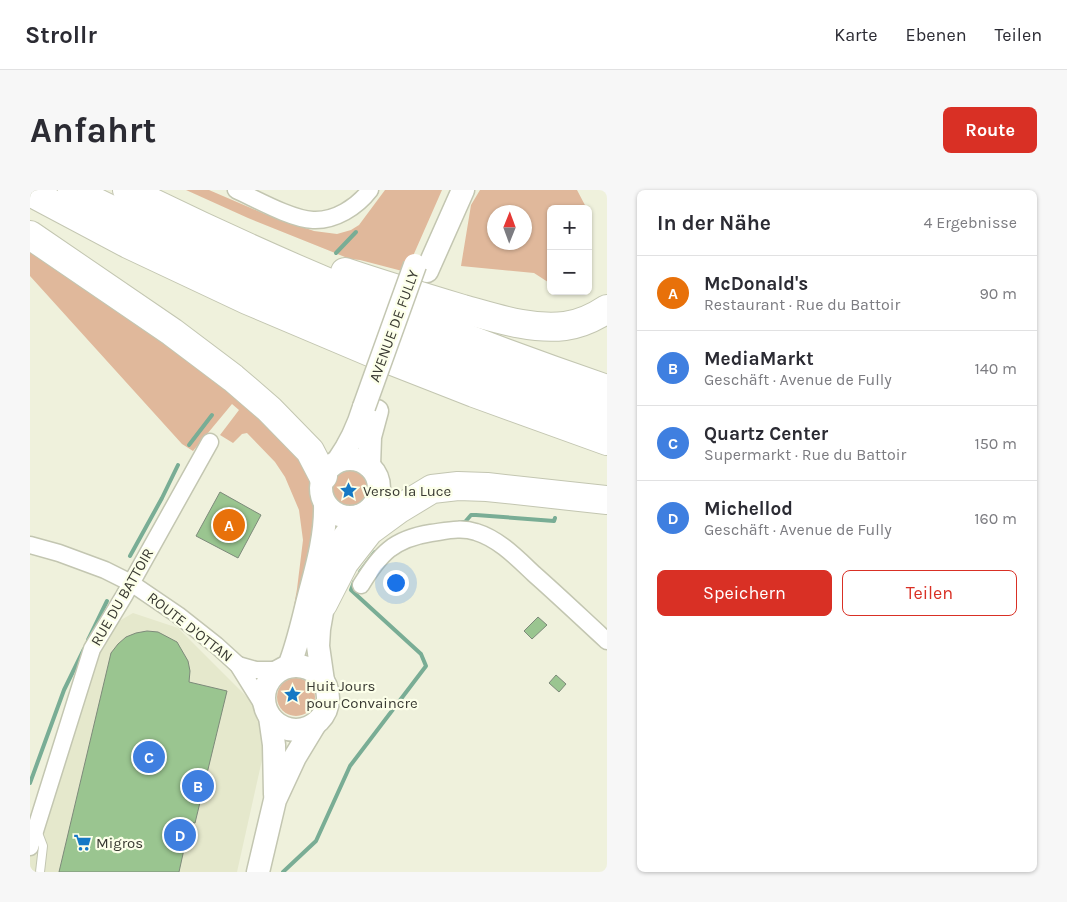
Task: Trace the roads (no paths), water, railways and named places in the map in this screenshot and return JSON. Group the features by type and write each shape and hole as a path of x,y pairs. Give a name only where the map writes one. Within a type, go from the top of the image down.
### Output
{"highway":[{"path":"72,190 210,258 332,312 449,359 607,416"},
{"path":"127,190 243,245 343,289 443,329 607,389"},
{"path":"136,190 315,261 396,288 497,318 533,325 565,326 589,319 607,308"},
{"path":"30,192 128,244 248,300 465,390 607,441"},
{"path":"30,235 172,332 233,378 269,409 330,469"},
{"path":"367,509 408,492 458,486 487,487 607,500"},
{"path":"323,604 344,563 369,531 399,509 432,489"}],"main road":[{"name":"AVENUE DE FULLY","path":"330,469 346,450 371,409 448,190"},
{"name":"AVENUE DE FULLY","path":"421,268 463,190"},
{"name":"AVENUE DE FULLY","path":"369,466 371,409"},
{"path":"258,872 275,800 294,757 315,724 323,716 327,705 328,694 323,681 318,646 323,604 335,550 346,533 378,494 378,481 375,473 369,466 356,459 349,459 330,469 320,488 325,504 325,517 318,562 299,636 284,668"},
{"path":"325,504 330,510 340,516 352,517 367,509"},
{"path":"275,800 274,745 268,713 263,699 265,688 270,678 284,668 302,666 308,668 314,671 323,681"},
{"path":"268,713 277,724 291,730 306,728 315,724"}],"street":[{"path":"236,190 287,213 312,220 332,218 349,209 370,190"},
{"name":"RUE DU BATTOIR","path":"30,847 92,649 210,442"},
{"path":"361,585 379,558 395,545 426,534 459,529 475,531 491,538 509,552 607,641"},
{"name":"ROUTE D'OTTAN","path":"30,545 91,564 131,583 178,615 238,665 268,713"},
{"name":"ROUTE D'OTTAN","path":"238,665 265,672 284,668"}],"lane":[{"path":"36,828 42,846 40,872"}],"waterway":[{"path":"336,253 356,232"},
{"path":"189,445 212,415"},
{"path":"130,556 178,465"},
{"path":"460,522 465,522 471,515 554,521 555,518"},
{"path":"360,572 375,552"},
{"path":"283,872 316,841 350,766 426,666 421,654 351,590 354,582"},
{"path":"88,640 107,601"},
{"path":"30,783 64,690 84,649"}],"place":[{"name":"Verso la Luce","path":"349,491"},
{"name":"McDonald's","path":"229,525"},
{"name":"Huit Jours pour Convaincre","path":"292,695"},
{"name":"Quartz Center","path":"149,757"},
{"name":"MediaMarkt","path":"198,786"},
{"name":"Michellod","path":"180,835"},
{"name":"Migros","path":"82,843"}]}
